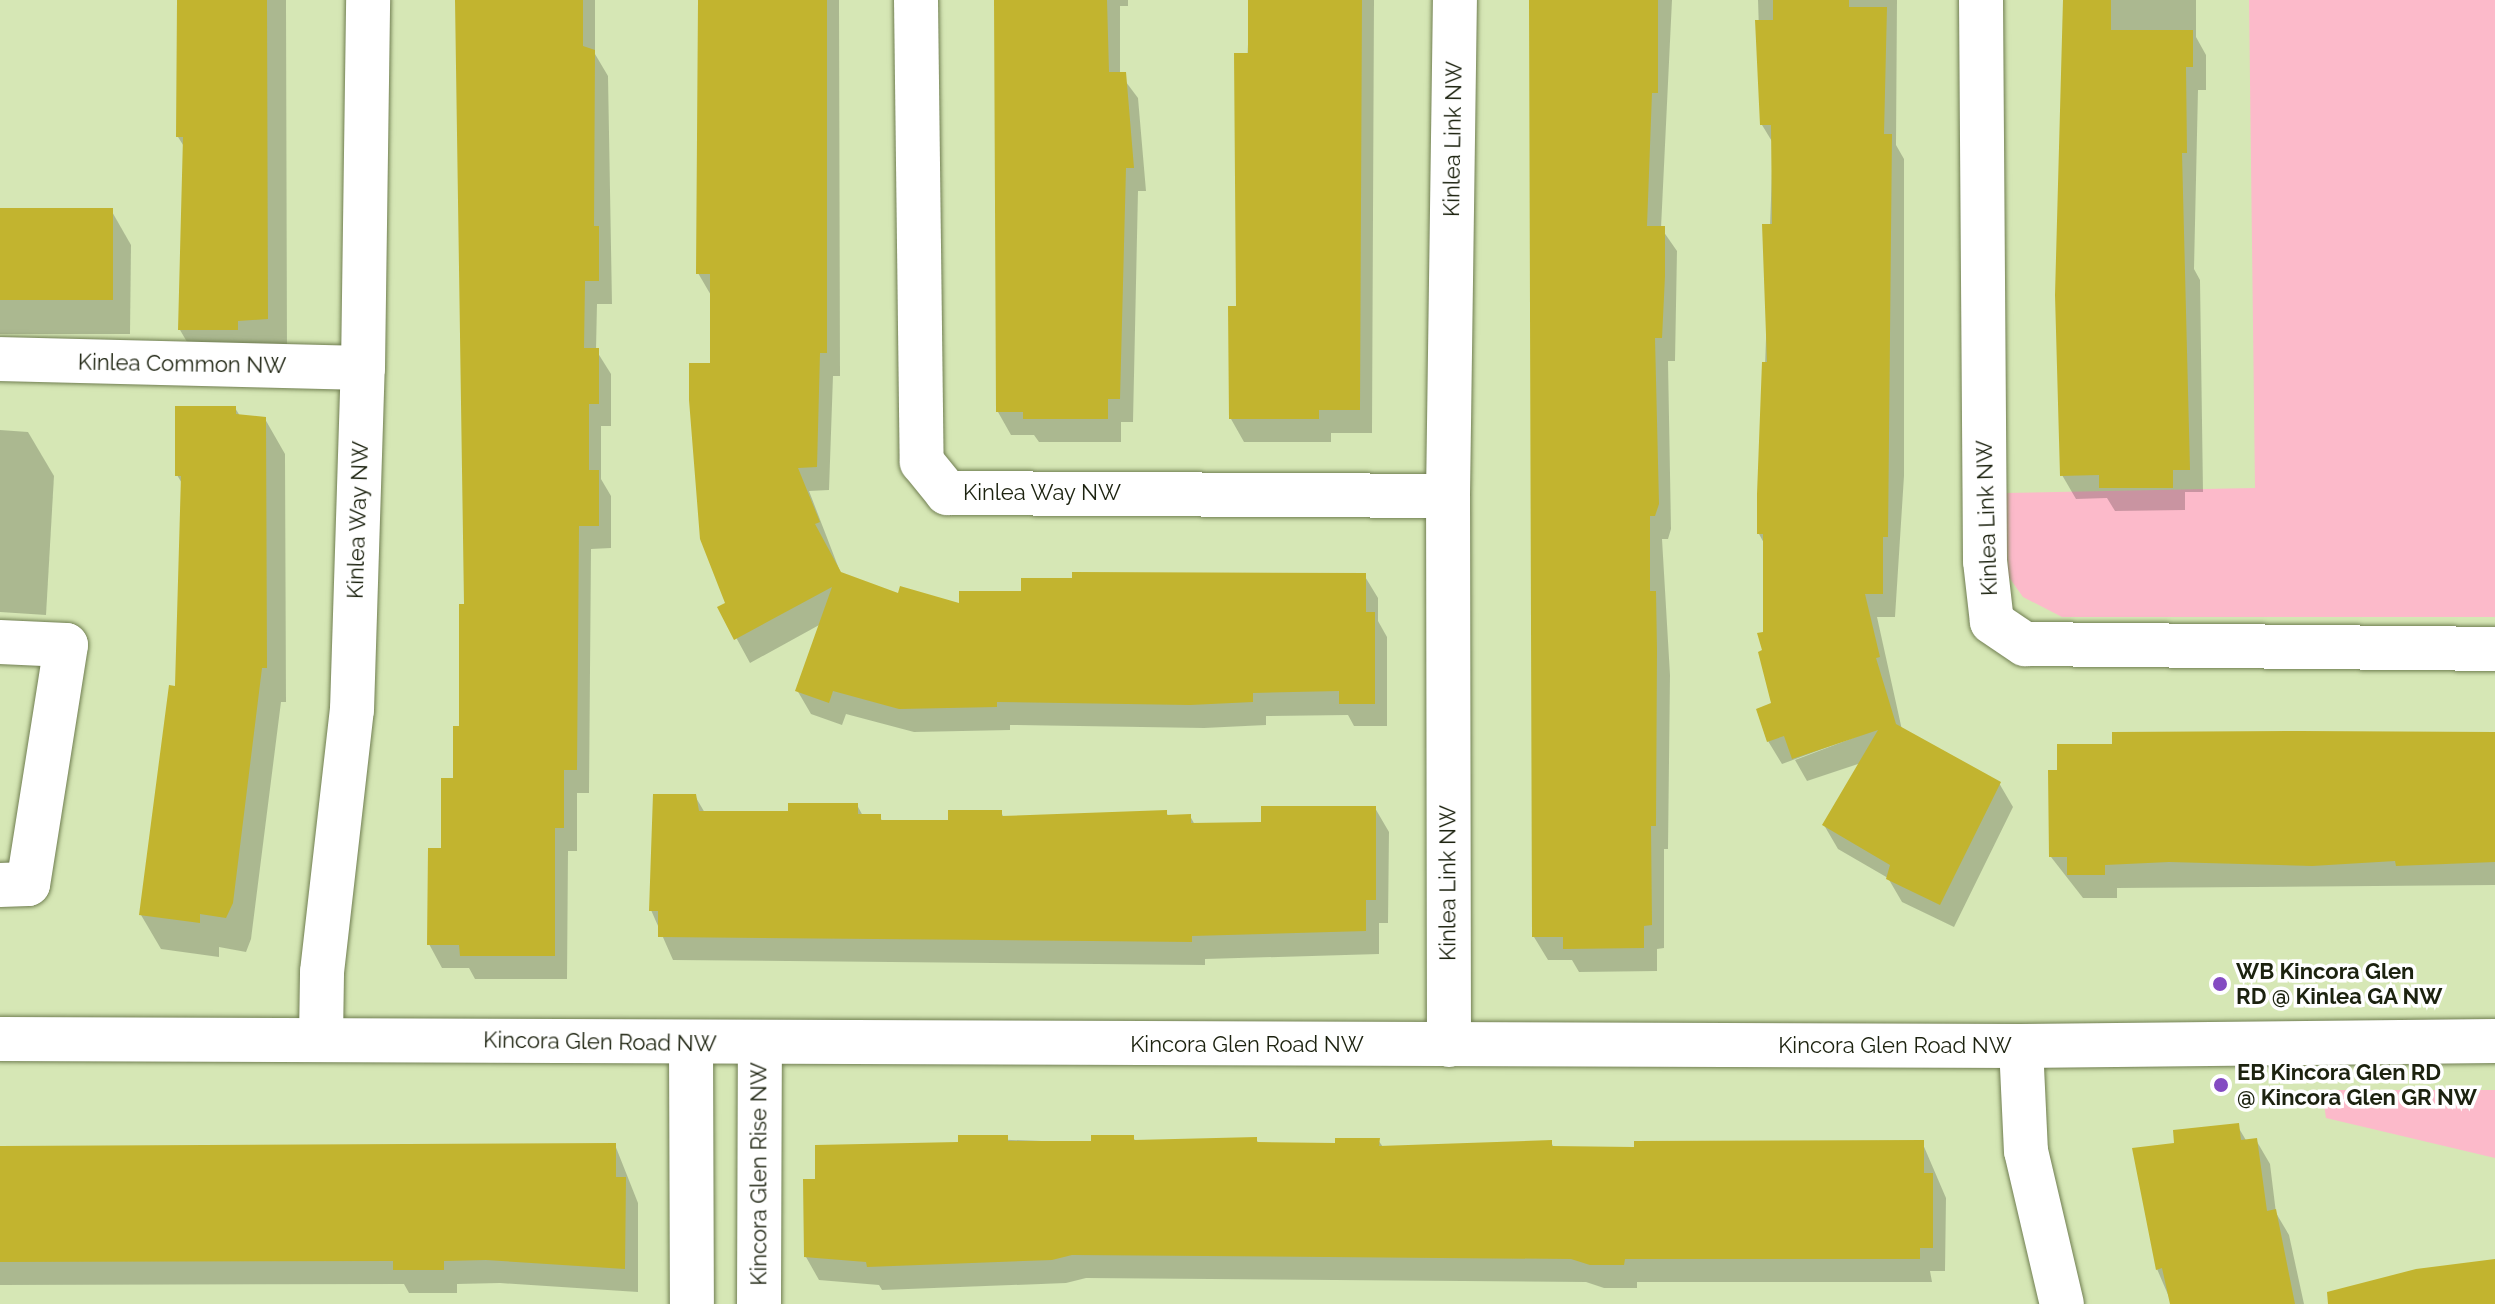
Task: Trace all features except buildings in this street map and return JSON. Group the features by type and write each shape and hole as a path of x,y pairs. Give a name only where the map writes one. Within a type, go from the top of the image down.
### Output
{"street":[{"name":"Kinlea Way NW","path":"321,1038 322,972 352,710 363,368 368,0"},
{"name":"Kinlea Way NW","path":"916,0 922,462 947,493 1448,496"},
{"name":"Kinlea Link NW","path":"1449,1045 1448,496 1455,0"},
{"name":"Kinlea Link NW","path":"1981,0 1985,561 1992,622 2025,644 2495,649"},
{"name":"Kinlea Common NW","path":"0,359 363,368"},
{"path":"0,642 66,645 28,884 0,885"},
{"name":"Kincora Glen Road NW","path":"0,1039 2021,1046 2495,1041"},
{"path":"691,1043 692,1304"},
{"name":"Kincora Glen Rise NW","path":"759,1304 760,1044"},
{"path":"2021,1046 2026,1151 2062,1304"}],"shaded area":[{"path":"2249,0 2495,0 2495,617 2062,617 2023,597 2008,576 2005,493 2255,488"},
{"path":"2322,1090 2495,1090 2495,1158 2326,1118"}],"place":[{"name":"WB Kincora Glen RD @ Kinlea GA NW","path":"2220,984"},
{"name":"EB Kincora Glen RD @ Kincora Glen GR NW","path":"2221,1085"}]}
